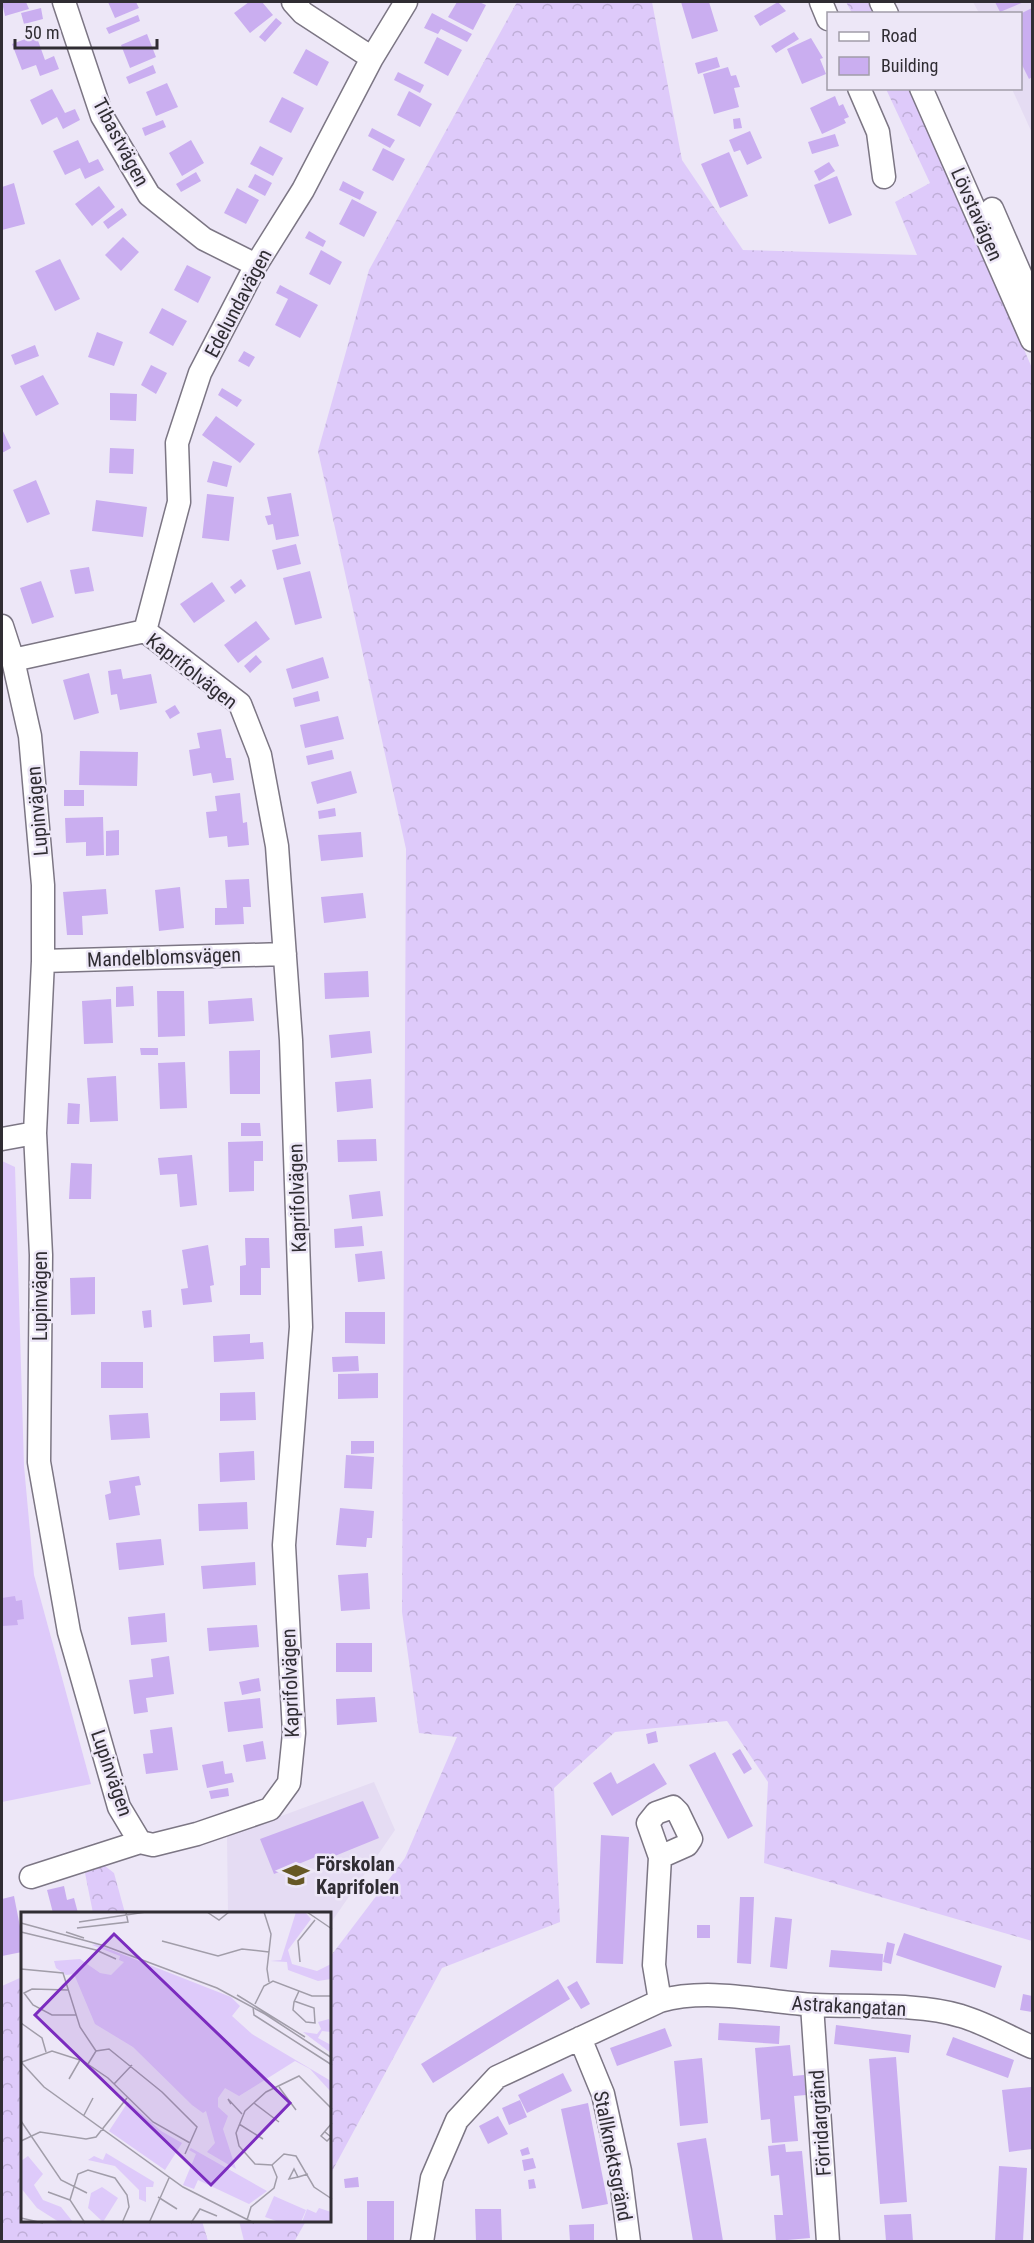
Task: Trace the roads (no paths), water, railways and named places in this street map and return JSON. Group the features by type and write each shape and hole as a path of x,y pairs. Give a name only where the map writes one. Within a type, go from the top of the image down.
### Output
{"street":[{"name":"Tibastvägen","path":"64,2 102,116 149,195 204,239 255,266"},
{"path":"293,2 303,13 372,58"},
{"name":"Edelundavägen","path":"145,631 179,502 177,443 200,373 255,266 303,190 372,58 406,2"},
{"path":"821,2 827,17"},
{"path":"860,90 878,132 884,177"},
{"name":"Lövstavägen","path":"922,90 1032,340"},
{"name":"Lövstavägen","path":"938,90 1032,301"},
{"name":"Lupinvägen","path":"2,626 13,660 30,736 43,885 43,961 35,1133 40,1255 39,1462 69,1632 119,1807 140,1842"},
{"name":"Kaprifolvägen","path":"13,660 145,631 240,704 260,755 277,846 291,1040 301,1327 284,1545 294,1733 289,1784 270,1809 197,1834 153,1845 140,1842"},
{"name":"Mandelblomsvägen","path":"43,961 285,954"},
{"path":"2,1138 35,1133"},
{"path":"32,1877 140,1842"},
{"path":"660,1857 654,1965 660,2001"},
{"name":"Astrakangatan","path":"422,2241 432,2178 457,2120 497,2077 660,2001 676,1996 703,1995 812,2005 927,2010 961,2016 1032,2048"},
{"name":"Förridargränd","path":"812,2005 828,2241"},
{"name":"Stallknektsgränd","path":"580,2038 603,2094 620,2171 628,2241"}],"place":[{"name":"Förskolan Kaprifolen","path":"296,1875"}]}
